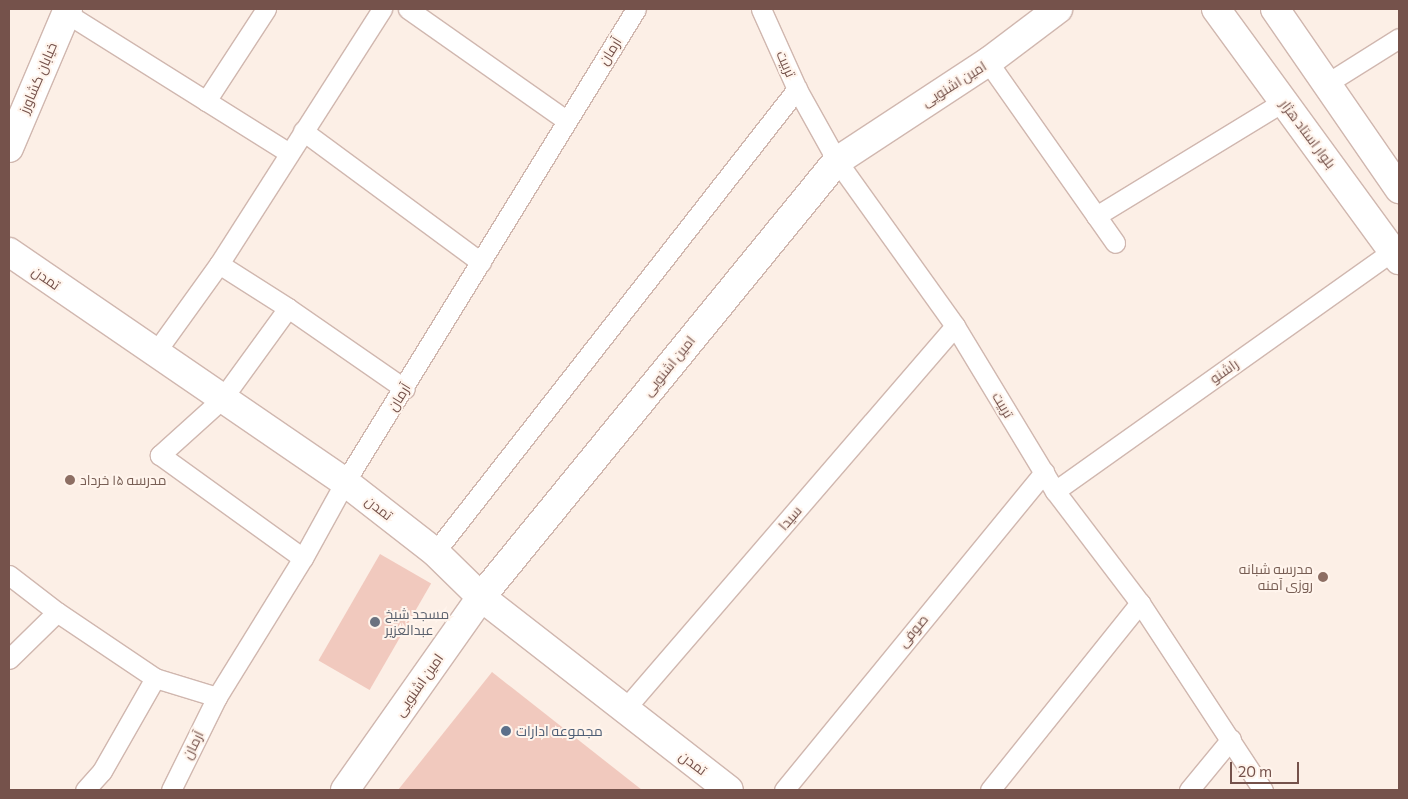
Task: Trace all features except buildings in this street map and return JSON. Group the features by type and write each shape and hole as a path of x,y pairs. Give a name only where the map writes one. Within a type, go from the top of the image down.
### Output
{"street":[{"path":"206,101 266,9"},
{"path":"155,352 219,264 382,9"},
{"path":"408,9 566,120"},
{"name":"تربیت","path":"761,9 797,89 837,161 955,326 1055,491 1140,603 1263,790"},
{"name":"امین اشنویی","path":"345,790 480,597 837,161 988,62 1058,9"},
{"name":"بلوار استاد هژار","path":"1216,9 1396,255"},
{"path":"1275,9 1399,190"},
{"name":"آرمان","path":"171,790 217,698 303,558 346,482 405,389 634,10"},
{"path":"67,11 289,153"},
{"name":"خیابان کشاورز","path":"9,148 67,11"},
{"path":"1326,84 1399,38"},
{"path":"988,62 1115,243"},
{"path":"435,552 797,89"},
{"path":"1096,216 1283,102"},
{"path":"303,131 481,262"},
{"name":"تمدن","path":"9,252 346,482 435,552 480,597 729,790"},
{"name":"راشنو","path":"1055,491 1396,255"},
{"path":"219,264 288,308 405,389"},
{"path":"288,308 222,399 160,455 303,558"},
{"name":"سیدا","path":"624,710 955,326"},
{"name":"صوفی","path":"784,790 1044,472"},
{"path":"9,575 57,612 155,678 217,698"},
{"path":"990,790 1140,603"},
{"path":"9,659 57,612"},
{"path":"85,790 102,771 155,678"},
{"path":"1189,790 1231,739"}],"place":[{"name":"مدرسه ۱۵ خرداد","path":"70,480"},
{"name":"مدرسه شبانه روزی آمنه","path":"1323,577"},
{"name":"مسجد شیخ عبدالعزیر","path":"375,622"},
{"name":"مجموعه ادارات","path":"506,731"}]}
